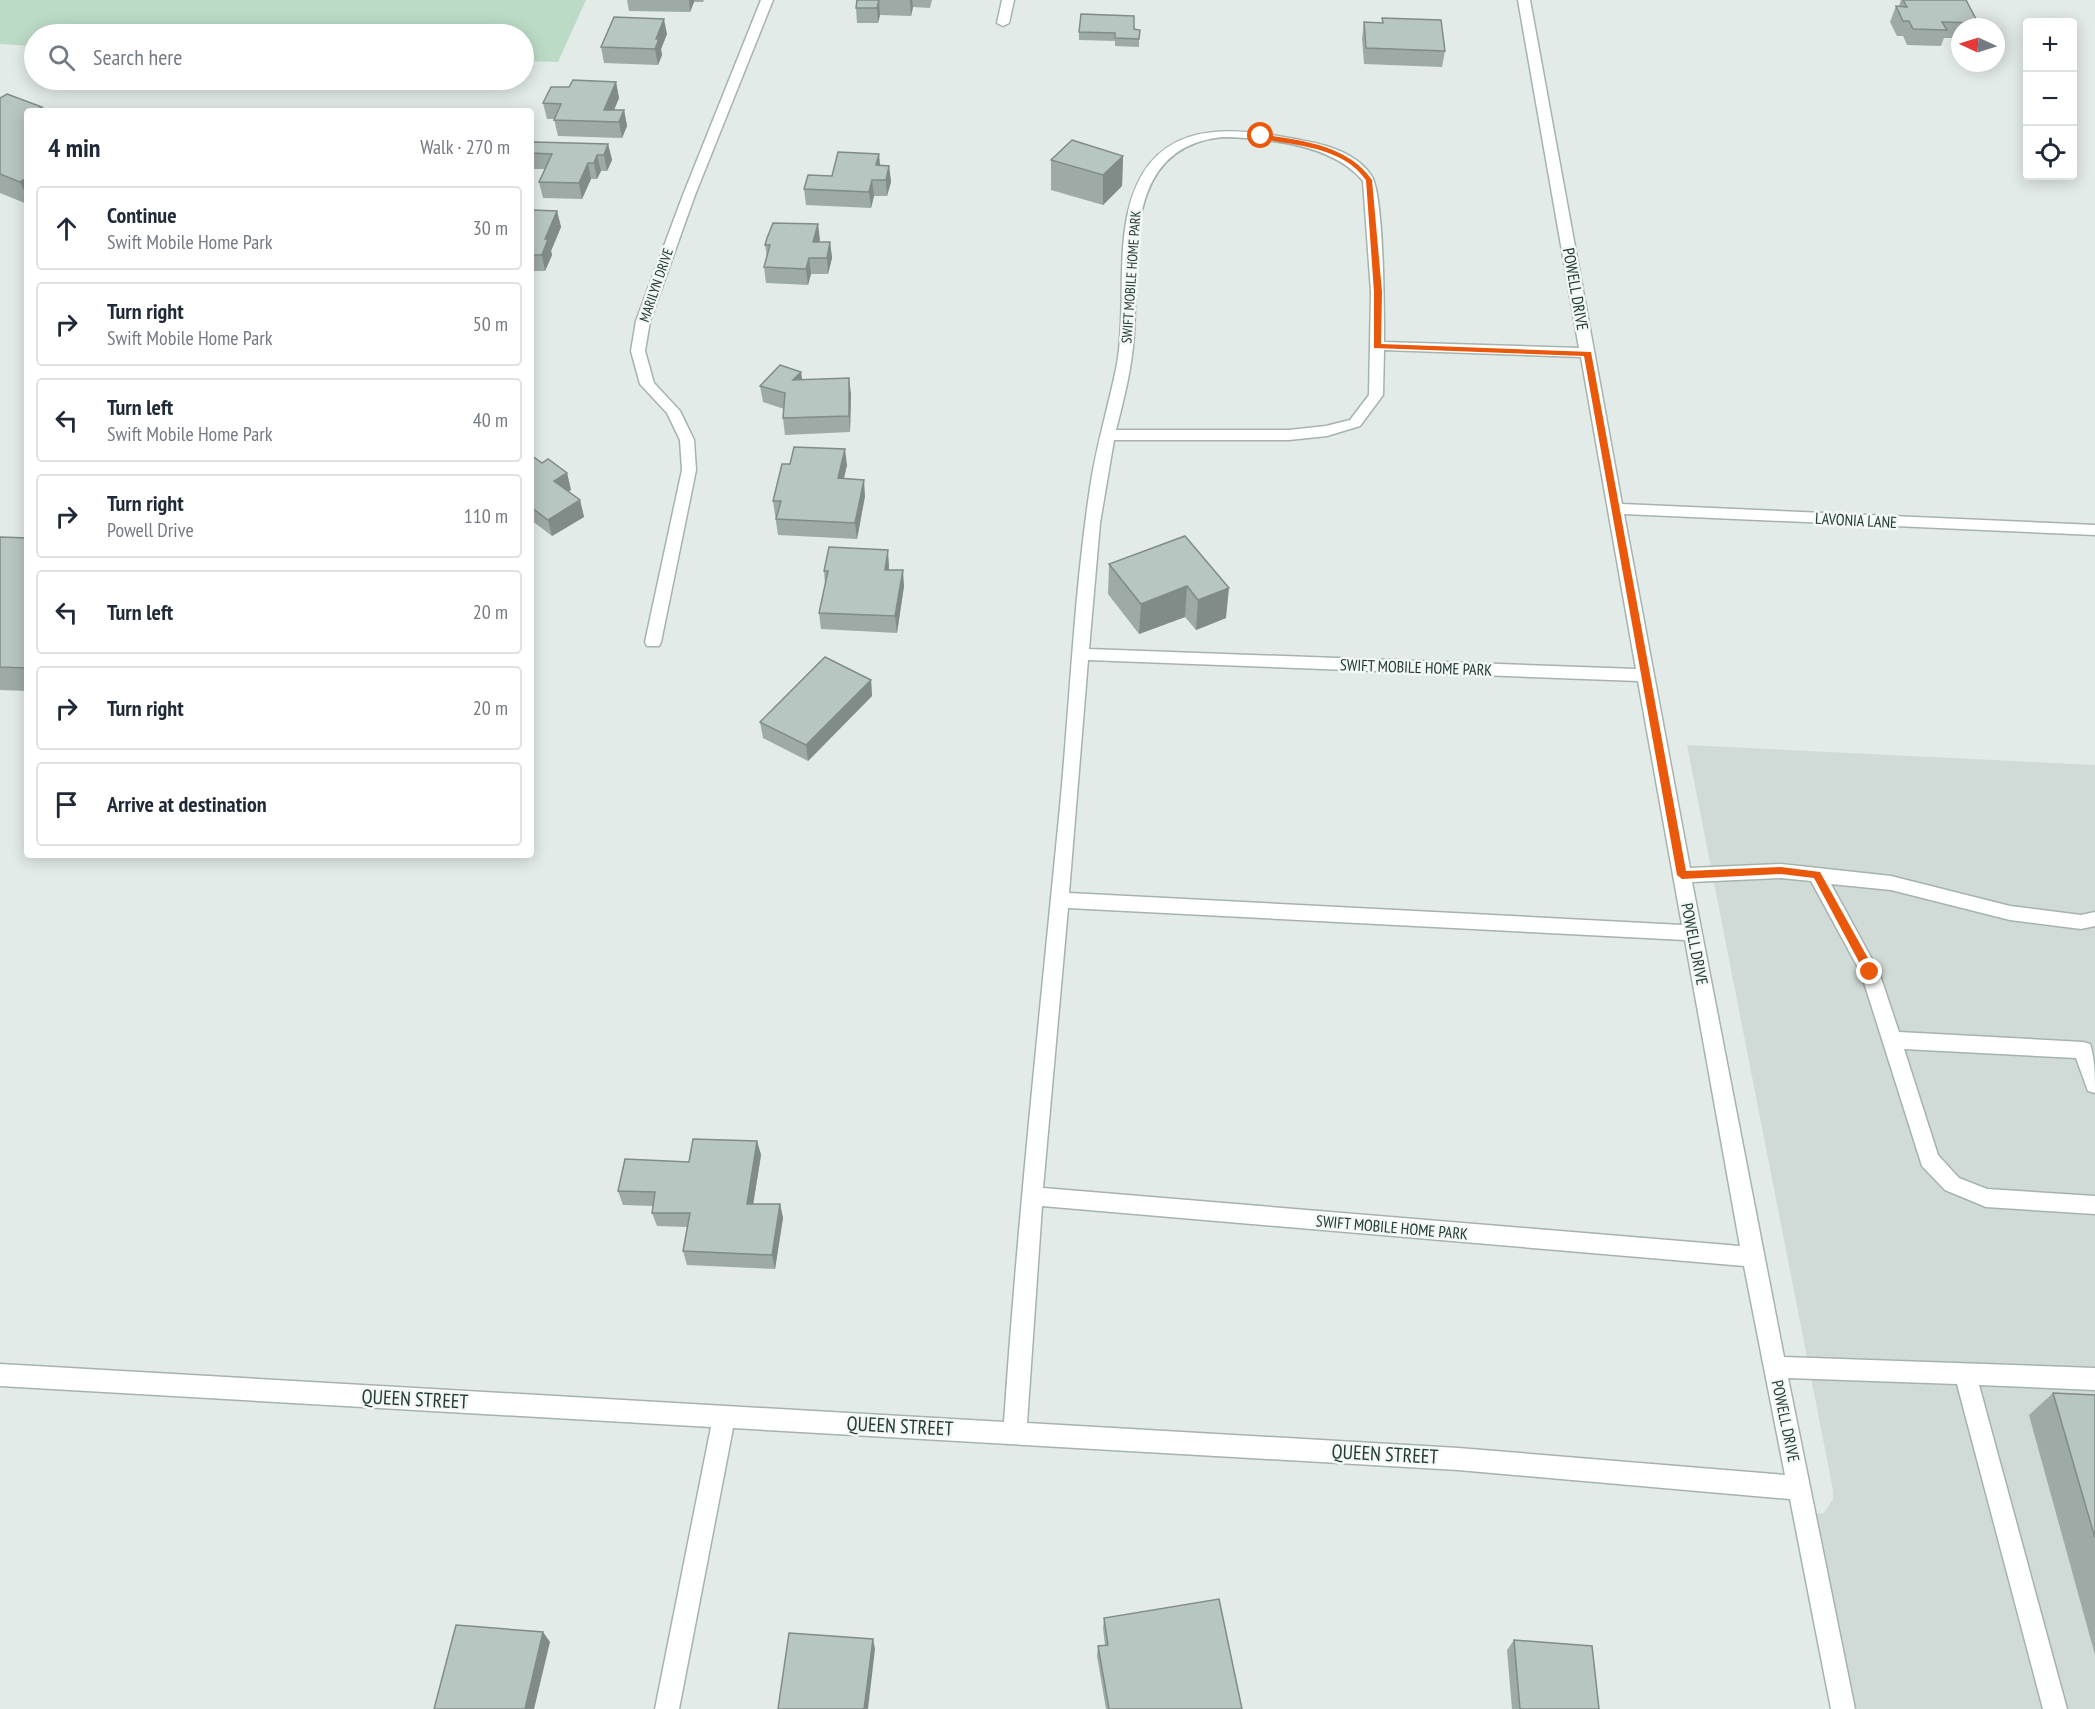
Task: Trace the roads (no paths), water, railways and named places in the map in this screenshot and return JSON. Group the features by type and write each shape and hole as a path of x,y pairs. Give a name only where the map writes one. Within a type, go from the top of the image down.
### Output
{"street":[{"name":"MARILYN DRIVE","path":"652,642 689,470 687,440 673,411 647,384 638,351 643,321 689,195 767,0"},
{"path":"1003,23 1008,0"},
{"name":"POWELL DRIVE","path":"1524,0 1645,675 1753,1257 1843,1709"},
{"name":"SWIFT MOBILE HOME PARK","path":"1015,1432 1032,1196 1080,654 1098,483 1108,435 1125,355 1133,226 1138,201 1149,173 1167,151 1179,142 1214,134 1261,136 1307,144 1350,159 1360,168 1369,180 1378,292 1377,346 1376,394 1355,423 1327,431 1289,435 1108,435"},
{"path":"1377,346 1588,353"},
{"name":"LAVONIA LANE","path":"1616,509 2095,530"},
{"name":"SWIFT MOBILE HOME PARK","path":"1080,654 1645,675"},
{"path":"1682,875 1781,871 1891,883 2010,913 2081,922 2095,919"},
{"path":"1817,875 1870,972 1929,1160 1952,1184 1986,1198 2095,1205"},
{"path":"1059,900 1693,933"},
{"path":"1891,1040 2089,1051 2095,1085"},
{"name":"SWIFT MOBILE HOME PARK","path":"1032,1196 1753,1257"},
{"path":"1775,1367 2095,1379"},
{"path":"1965,1374 2055,1709"},
{"name":"QUEEN STREET","path":"0,1375 1458,1459 1800,1488"},
{"path":"667,1709 724,1416"}]}
